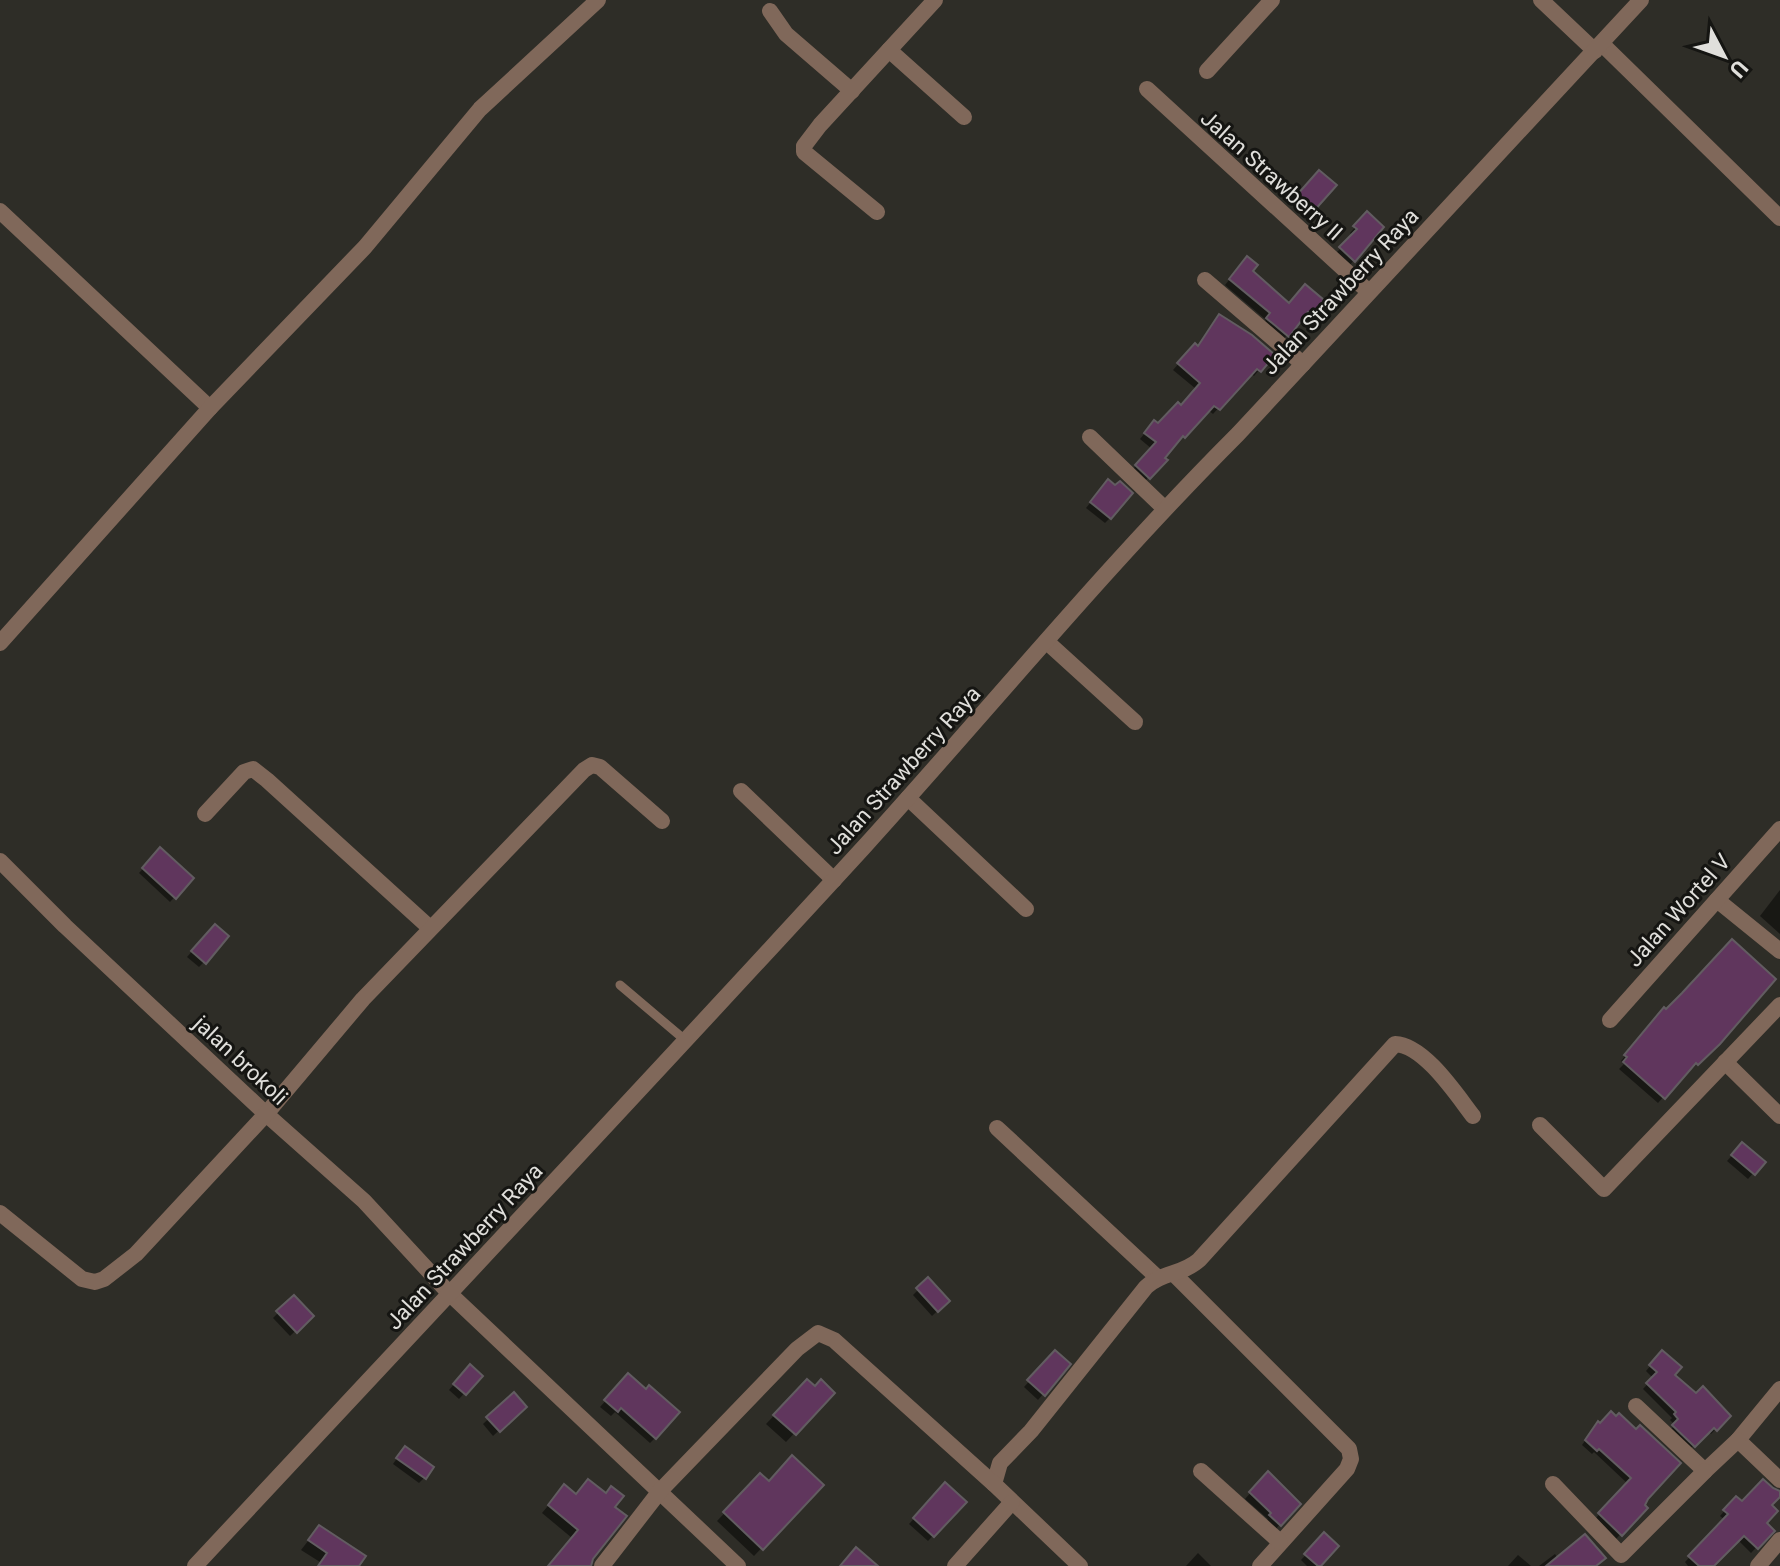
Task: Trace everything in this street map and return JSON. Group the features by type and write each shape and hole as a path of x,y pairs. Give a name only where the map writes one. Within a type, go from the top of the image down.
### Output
{"street":[{"path":"0,643 210,408 365,247 480,109 598,0"},
{"path":"877,212 804,152 804,146 935,0"},
{"path":"1207,71 1272,0"},
{"path":"1541,0 1599,47 1780,218"},
{"name":"Jalan Strawberry Raya","path":"195,1566 834,880 1164,508 1303,364 1641,0"},
{"path":"770,11 786,34 852,91"},
{"path":"889,50 964,117"},
{"name":"Jalan Strawberry II","path":"1147,89 1369,292"},
{"path":"0,211 210,408"},
{"path":"1205,280 1303,364"},
{"path":"1090,437 1164,508"},
{"path":"1047,642 1135,722"},
{"path":"0,1213 82,1279 95,1282 104,1279 136,1254 266,1114 363,999 584,770 592,765 600,767 662,821"},
{"path":"205,814 244,772 253,769 430,928"},
{"path":"741,791 834,880"},
{"path":"908,798 1026,909"},
{"name":"Jalan Wortel V","path":"1610,1020 1780,829"},
{"name":"jalan brokoli","path":"0,861 266,1114 364,1201 449,1293 738,1566"},
{"path":"1717,900 1780,951"},
{"path":"1540,1125 1604,1189 1780,1005"},
{"path":"994,1484 1000,1463 1031,1431 1064,1386 1157,1277 1174,1274 1199,1260 1395,1044 1409,1046 1426,1060 1473,1116"},
{"path":"1725,1062 1780,1116"},
{"path":"997,1128 1157,1277"},
{"path":"1174,1274 1349,1449 1351,1459 1347,1469 1260,1566"},
{"path":"602,1566 660,1491 797,1349 818,1333 834,1340 1080,1566"},
{"path":"1553,1484 1616,1560 1738,1440 1780,1389"},
{"path":"1636,1406 1705,1471"},
{"path":"1738,1440 1780,1480"},
{"path":"1201,1471 1280,1542"},
{"path":"955,1566 1012,1502"},
{"path":"1758,1566 1780,1540"}],"lane":[{"path":"620,985 685,1040"}],"building":[{"path":"1319,170 1337,185 1313,212 1296,196"},
{"path":"1367,211 1384,227 1355,262 1339,247 1357,229 1353,226"},
{"path":"1247,256 1258,265 1253,271 1289,303 1305,284 1324,300 1312,315 1308,312 1289,337 1266,318 1270,313 1229,279"},
{"path":"1219,314 1252,335 1275,355 1261,372 1257,369 1220,410 1214,406 1185,438 1183,436 1165,458 1168,460 1150,479 1135,465 1156,442 1144,433 1154,420 1158,423 1178,402 1181,405 1200,383 1177,363 1195,343 1198,346"},
{"path":"1108,479 1115,485 1120,481 1133,493 1111,519 1090,502"},
{"path":"160,847 194,878 176,899 142,868"},
{"path":"215,924 229,936 206,964 191,951"},
{"path":"1732,939 1776,979 1720,1044 1698,1065 1696,1063 1665,1099 1623,1062 1627,1057 1624,1055 1664,1007 1666,1009"},
{"path":"1742,1142 1766,1162 1755,1175 1731,1155"},
{"path":"928,1277 950,1301 938,1312 916,1288"},
{"path":"294,1295 314,1316 297,1333 276,1311"},
{"path":"1055,1350 1071,1364 1045,1396 1027,1380"},
{"path":"1662,1350 1682,1367 1675,1375 1696,1393 1703,1386 1731,1416 1695,1447 1672,1425 1678,1419 1674,1414 1676,1412 1646,1383 1657,1372 1649,1365"},
{"path":"470,1364 483,1376 466,1395 453,1384"},
{"path":"628,1373 646,1389 649,1385 680,1412 656,1439 621,1408 618,1412 604,1400"},
{"path":"807,1379 815,1386 821,1379 835,1393 796,1435 773,1415"},
{"path":"514,1392 527,1407 500,1432 486,1417"},
{"path":"1611,1411 1616,1416 1619,1413 1636,1429 1640,1425 1681,1463 1648,1499 1645,1505 1648,1508 1622,1536 1598,1513 1631,1478 1585,1440 1598,1421 1600,1423"},
{"path":"405,1446 434,1467 426,1479 396,1458"},
{"path":"792,1455 824,1485 763,1550 723,1512 760,1473 769,1481"},
{"path":"1268,1471 1301,1504 1281,1526 1249,1492"},
{"path":"588,1479 606,1493 611,1486 624,1496 615,1507 627,1516 593,1559 591,1566 548,1566 578,1530 548,1505 564,1484 576,1494"},
{"path":"1763,1479 1780,1491 1780,1497 1772,1505 1778,1511 1767,1523 1775,1531 1758,1549 1744,1536 1714,1566 1699,1566 1688,1556 1728,1514 1723,1510 1736,1496 1742,1501"},
{"path":"945,1482 967,1502 934,1537 913,1518"},
{"path":"319,1525 366,1556 359,1566 318,1566 327,1553 308,1540"},
{"path":"1324,1532 1339,1546 1318,1566 1304,1554"},
{"path":"1585,1534 1606,1558 1596,1566 1546,1566"},
{"path":"856,1547 878,1566 840,1566"}]}
